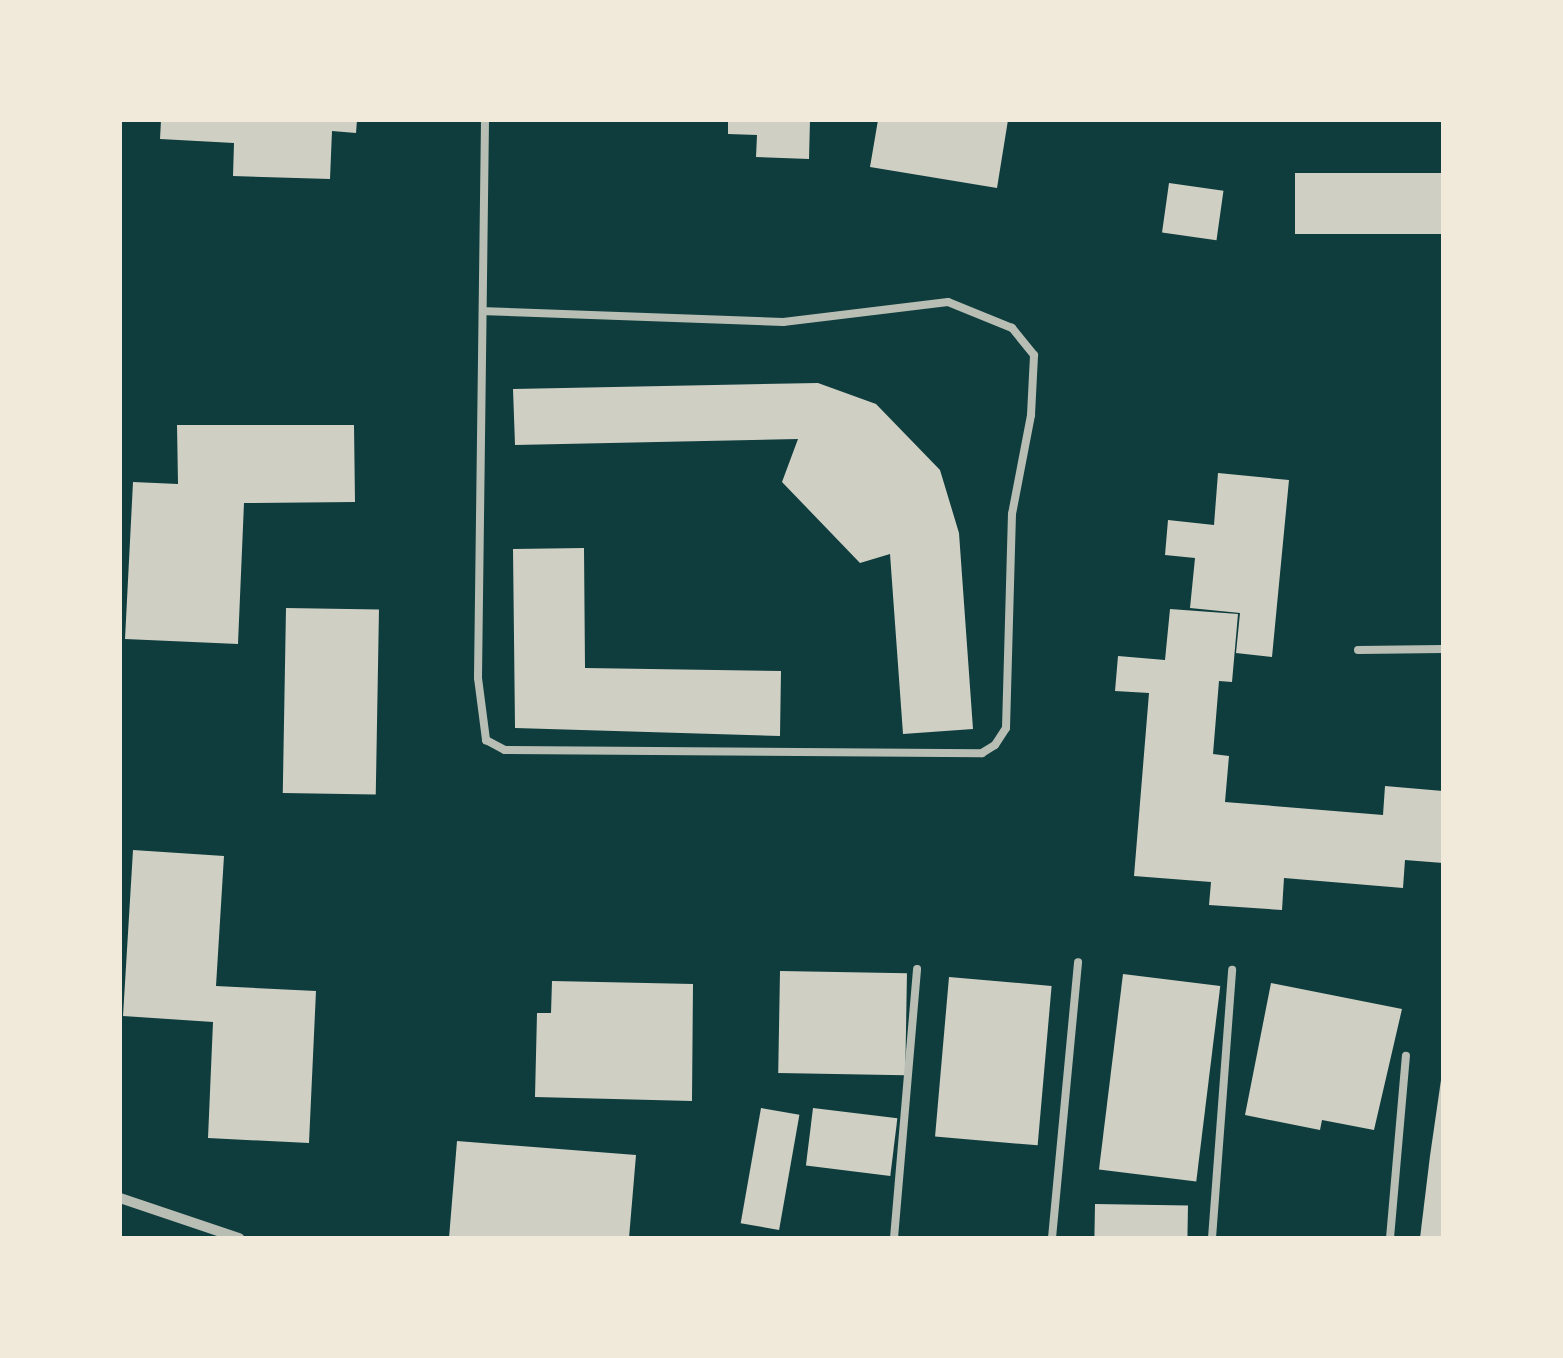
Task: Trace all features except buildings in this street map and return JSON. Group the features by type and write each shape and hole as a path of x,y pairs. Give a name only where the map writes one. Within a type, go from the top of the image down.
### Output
{"street":[{"path":"120,1198 240,1238"}],"lane":[{"path":"485,120 487,311 478,678 486,740 505,750 982,752 995,746 1006,728 1012,514 1034,355 1012,328 948,302 782,322 487,311"},
{"path":"1358,650 1443,649"},
{"path":"1052,1238 1078,962"},
{"path":"894,1238 917,969"},
{"path":"1212,1238 1232,970"},
{"path":"1390,1238 1406,1056"}]}
